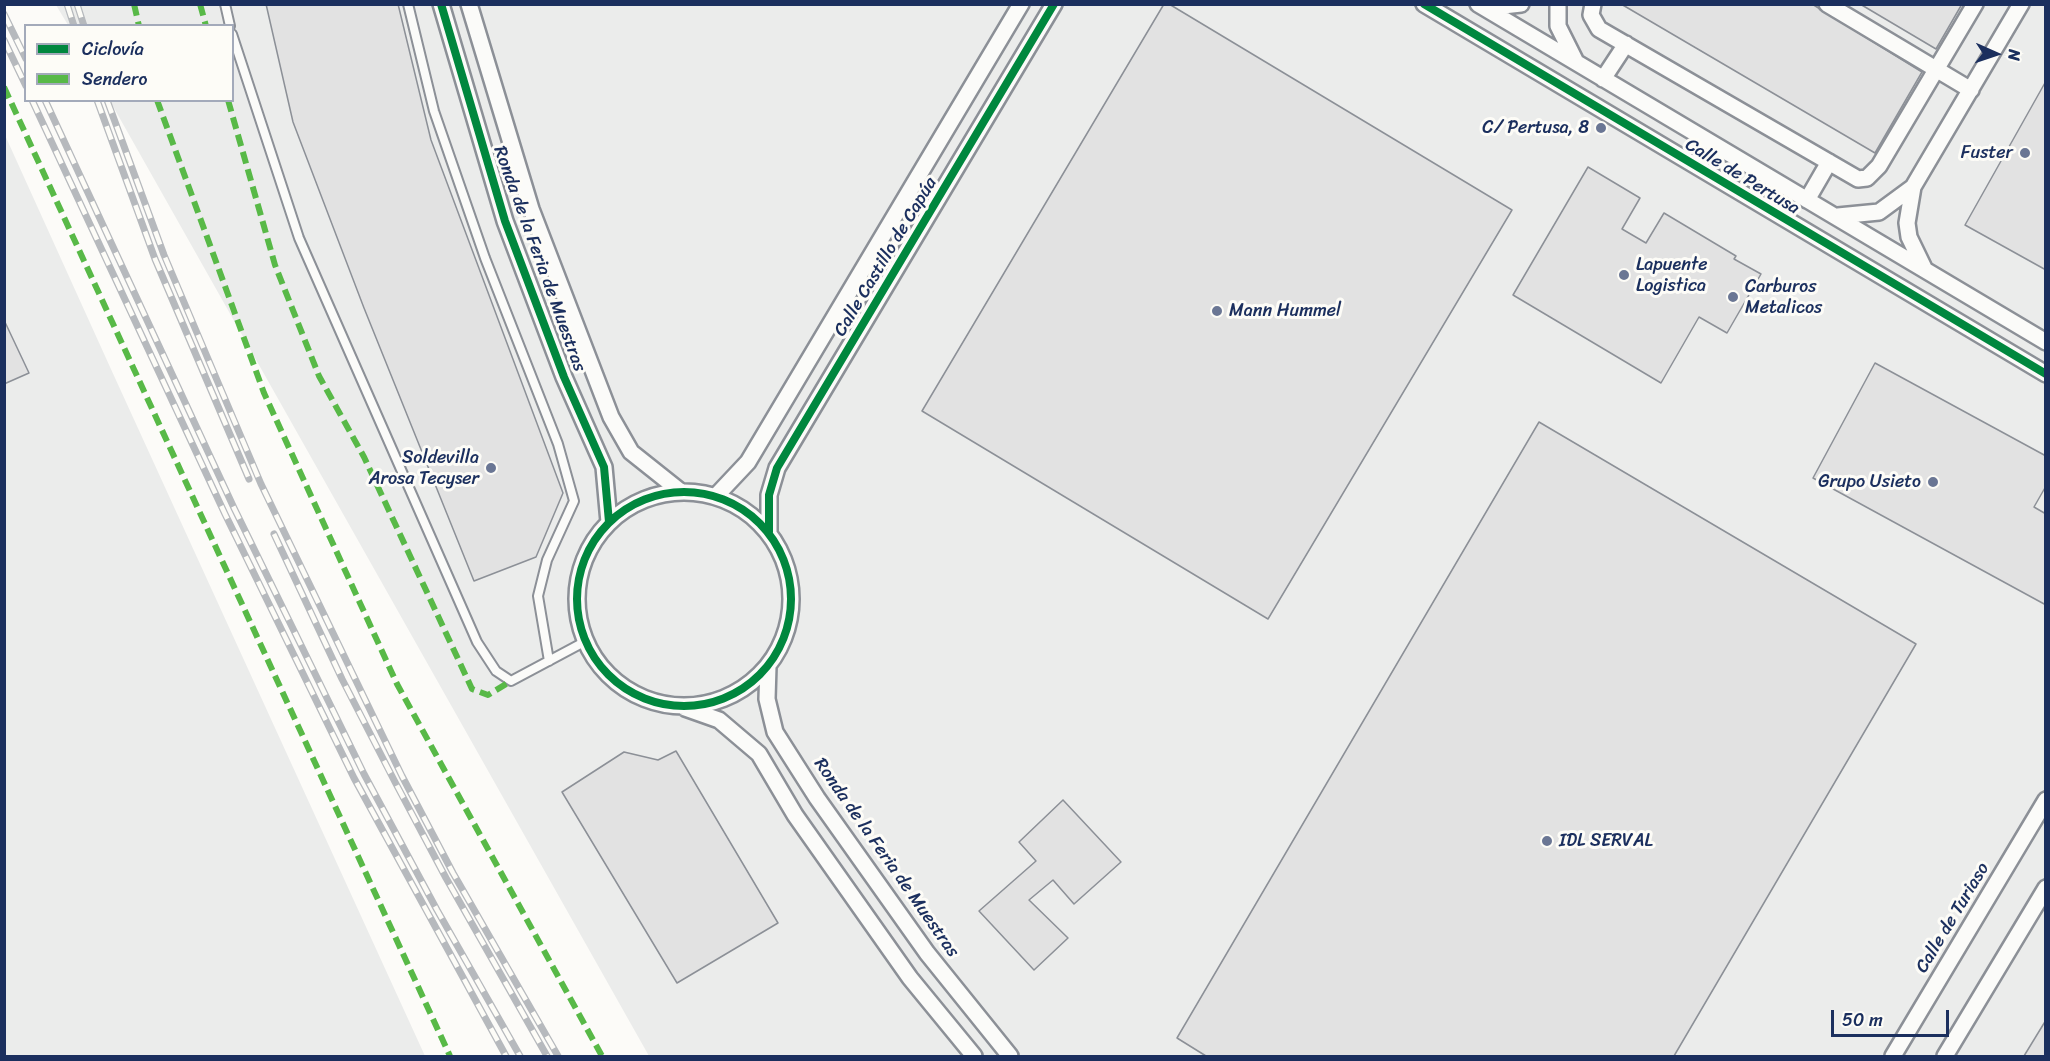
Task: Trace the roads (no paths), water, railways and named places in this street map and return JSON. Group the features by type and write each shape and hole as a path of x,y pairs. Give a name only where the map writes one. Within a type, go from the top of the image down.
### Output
{"street":[{"name":"Ronda de la Feria de Muestras","path":"441,4 505,221 564,377 604,467 609,522"},
{"name":"Ronda de la Feria de Muestras","path":"469,4 531,209 611,417 631,452 680,491"},
{"name":"Calle Castillo de Capúa","path":"716,496 748,462 1021,4"},
{"name":"Calle Castillo de Capúa","path":"769,532 770,495 777,468 1054,4"},
{"name":"Calle de Pertusa","path":"1424,4 2046,374"},
{"path":"1481,6 1521,4"},
{"path":"1558,4 1558,26 1576,63"},
{"path":"1593,4 1591,15 1599,29 1858,179 1867,178 1879,166 1975,4"},
{"path":"1827,4 1971,90"},
{"path":"1924,269 1909,237 1907,223 1913,187 2021,4"},
{"name":"Calle de Pertusa","path":"1481,6 2046,342"},
{"path":"1603,79 1626,44"},
{"path":"1807,200 1828,162"},
{"path":"1836,216 1879,212 1913,187"},
{"name":"Ronda de la Feria de Muestras","path":"680,706 713,702 743,688 768,666 783,641 790,614 790,585 783,557 769,532 740,507 716,496 680,491 654,496 630,506 609,522 593,542 582,566 579,582 579,617 586,641 602,667 623,687 650,700 680,706 719,720 759,754 795,815 910,978 974,1056"},
{"name":"Ronda de la Feria de Muestras","path":"768,666 767,699 775,732 817,798 927,953 1010,1056"},
{"name":"Calle de Turiaso","path":"1893,1056 2046,800"},
{"path":"1945,1056 2046,888"}],"lane":[{"path":"225,4 230,24"},
{"path":"408,4 434,111 485,258 558,444 574,501 547,560 538,596 549,661"},
{"path":"234,40 299,238 477,642 496,671 511,681 586,641"}],"railway":[{"path":"67,4 73,24"},
{"path":"77,4 83,24"},
{"path":"4,14 24,55"},
{"path":"4,40 24,82"},
{"path":"33,102 225,514 354,778 506,1056"},
{"path":"46,102 234,508 364,774 437,910 520,1056"},
{"path":"98,102 155,259 249,479"},
{"path":"108,102 164,255 261,484 402,776 453,873 558,1056"},
{"path":"274,534 342,679 395,782 446,878 547,1056"}],"place":[{"name":"C/ Pertusa, 8","path":"1601,128"},
{"name":"Fuster","path":"2025,153"},
{"name":"Lapuente Logistica","path":"1624,275"},
{"name":"Carburos Metalicos","path":"1733,297"},
{"name":"Mann Hummel","path":"1217,311"},
{"name":"Soldevilla Arosa Tecyser","path":"491,468"},
{"name":"Grupo Usieto","path":"1933,482"},
{"name":"IDL SERVAL","path":"1547,841"}]}
